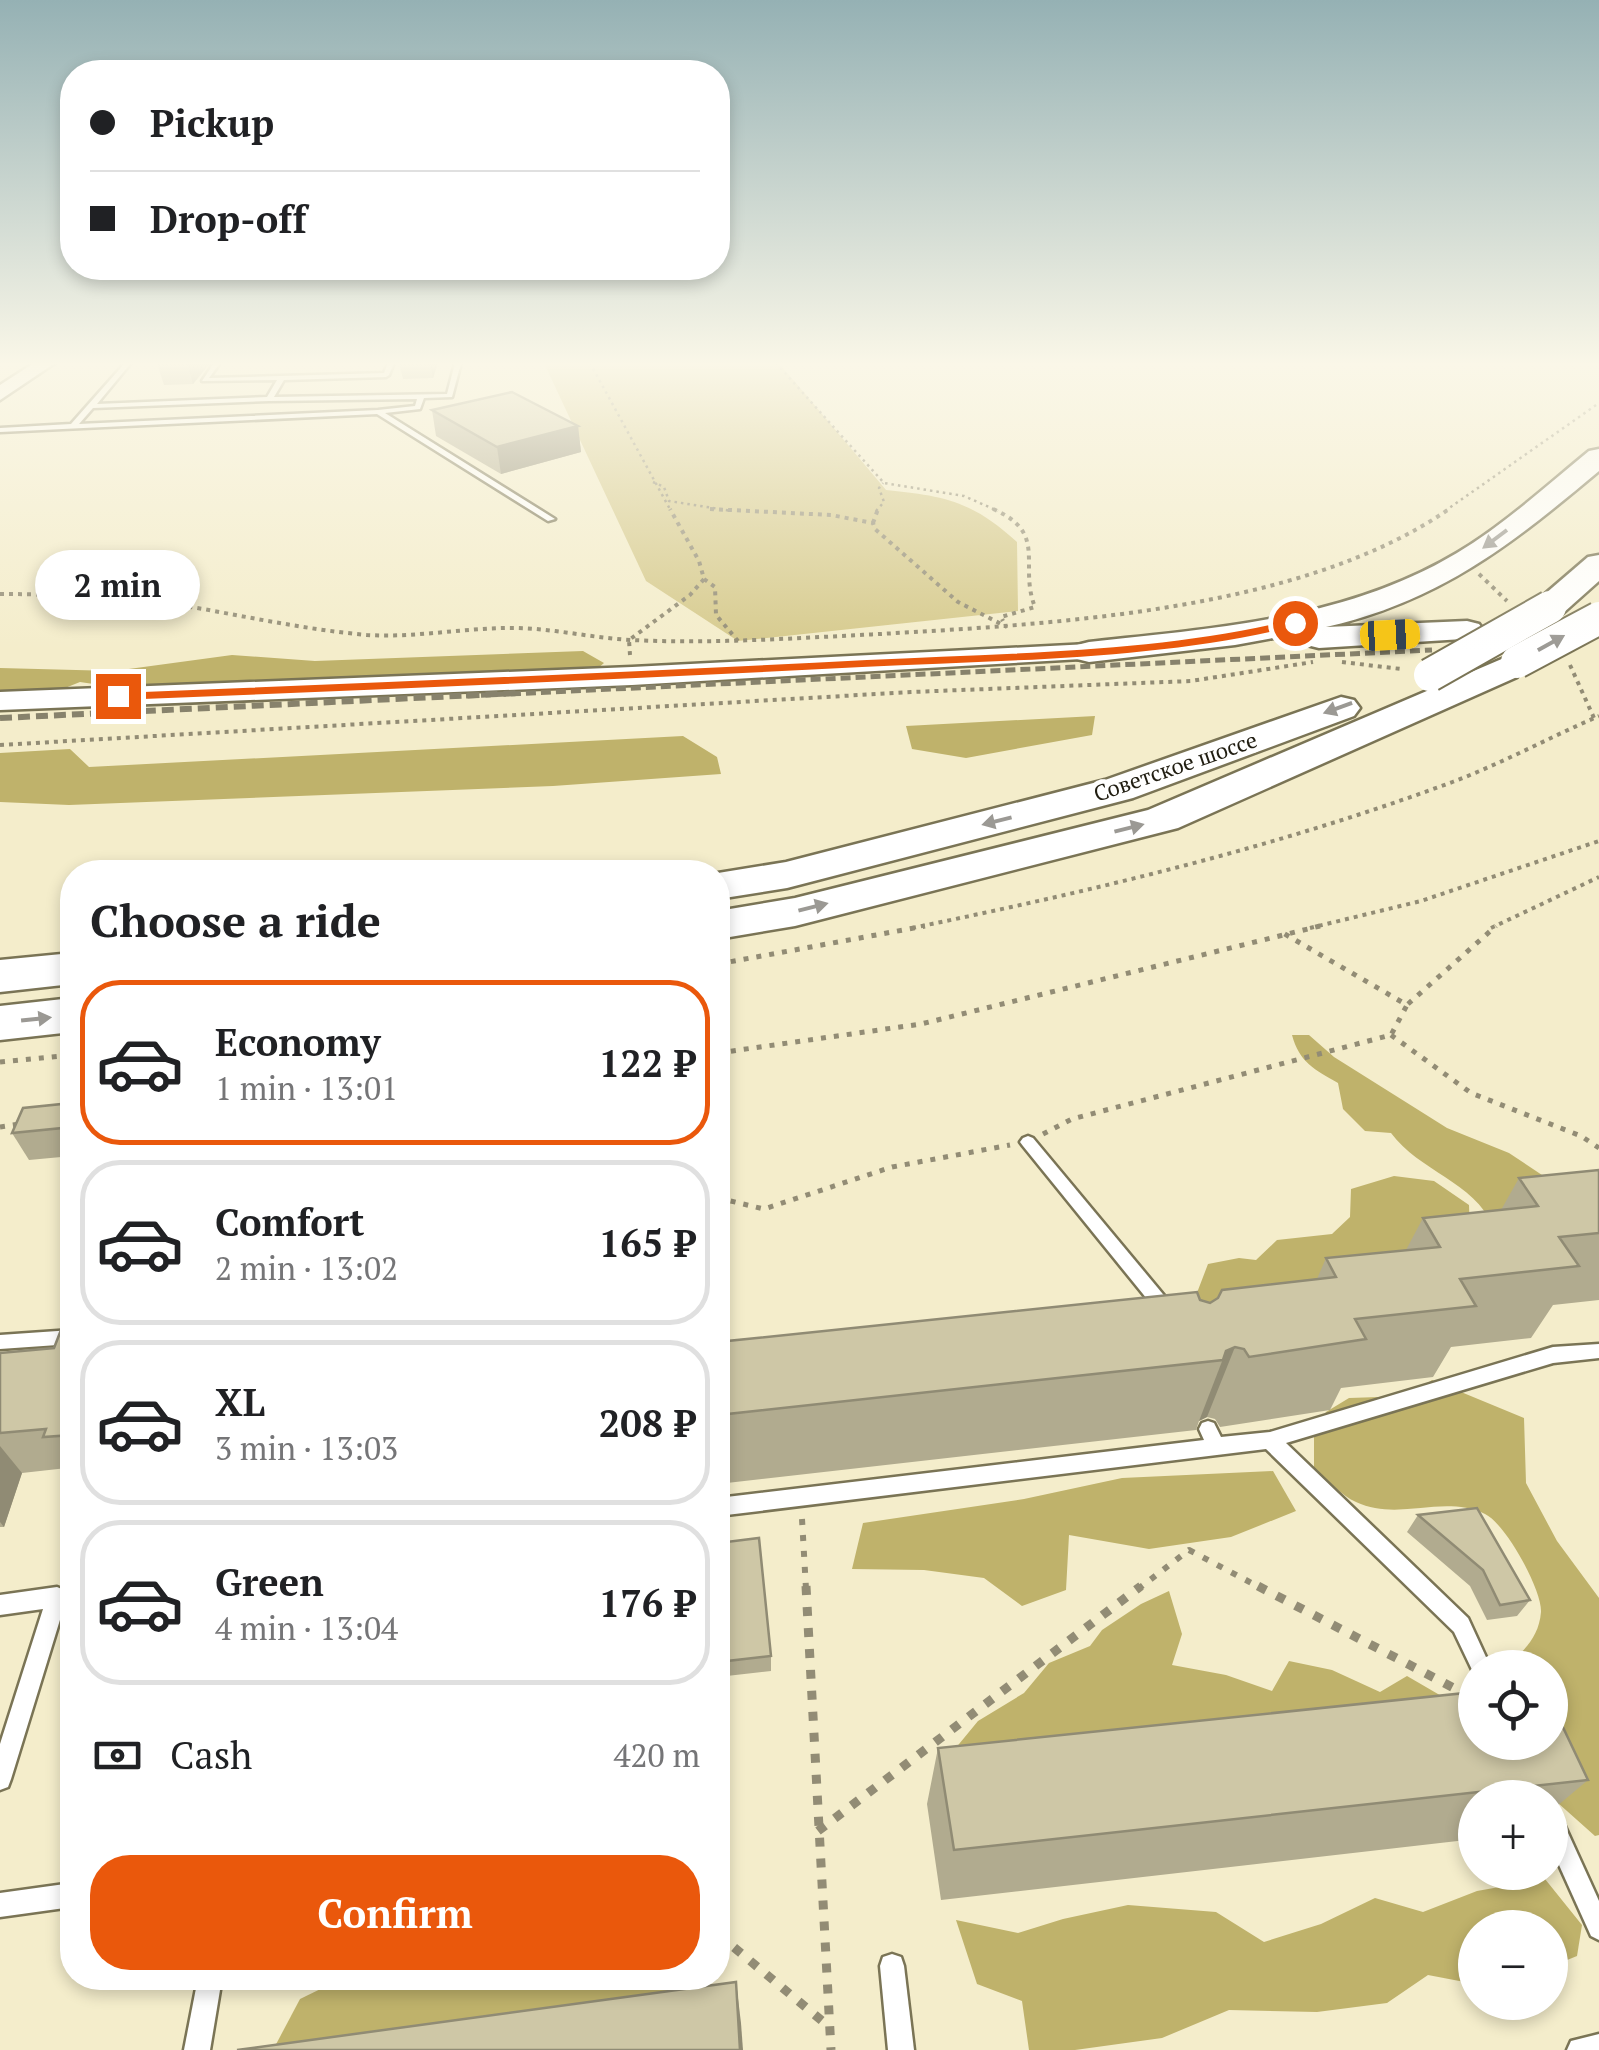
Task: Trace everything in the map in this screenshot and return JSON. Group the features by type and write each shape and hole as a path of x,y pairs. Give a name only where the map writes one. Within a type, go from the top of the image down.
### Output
{"highway":[{"path":"1089,652 1262,631 1399,595 1466,562 1598,459"},
{"name":"Советское шоссе","path":"730,884 787,875 1119,789 1411,672 1550,607 1599,564"},
{"name":"Советское шоссе","path":"730,923 795,912 1163,820 1504,669 1599,618"},
{"path":"1089,652 1467,631"},
{"path":"0,976 60,970"},
{"path":"0,1023 60,1016"}],"street":[{"path":"0,701 632,676 1089,652"}],"lane":[{"path":"453,459 551,519"},
{"path":"1028,1142 1166,1309 1172,1325"},
{"path":"0,1342 60,1339"},
{"path":"730,1506 1212,1438 1270,1440 1552,1355 1599,1351"},
{"path":"1270,1440 1461,1625 1473,1650"},
{"path":"0,1605 60,1594"},
{"path":"0,1779 60,1605"},
{"path":"1568,1859 1599,1928"},
{"path":"0,1906 60,1897"},
{"path":"892,1966 901,2050"},
{"path":"196,2050 208,1990"},
{"path":"1580,2050 1599,2047"}],"path":[{"path":"641,459 699,561 704,579 714,588 716,615 738,641"},
{"path":"862,459 884,483 964,496 1014,518 1031,550 1028,590 1035,607 1001,617 1007,627"},
{"path":"0,594 77,594 202,609 284,626 372,635 519,628 629,640 738,641 1007,627 1134,611 1280,585 1372,552 1441,514 1519,459"},
{"path":"653,482 664,487 670,500 679,504 758,514 831,514 873,523"},
{"path":"884,483 878,488 884,502 873,514 875,529 913,558 958,602 972,612 996,617 1007,627"},
{"path":"1466,562 1512,606"},
{"path":"629,640 690,595 704,579"},
{"path":"629,640 632,676"},
{"path":"0,744 911,692 1192,681 1329,660 1381,658"},
{"path":"1329,660 1411,672"},
{"path":"730,962 982,914 1240,853 1449,783 1597,717 1568,660"},
{"path":"730,1051 921,1024 1421,901 1599,841"},
{"path":"730,1201 764,1209 892,1166 1028,1142 1072,1119 1391,1034 1407,1005 1491,928 1599,878"},
{"path":"1283,933 1407,1005"},
{"path":"1391,1034 1471,1093 1599,1148"},
{"path":"0,1062 60,1056"},
{"path":"0,1127 34,1122"},
{"path":"801,1497 831,2050"},
{"path":"818,1831 1189,1550 1458,1690"},
{"path":"730,1944 829,2026"}],"shaded area":[{"path":"589,459 860,459 886,490 957,503 986,517 1017,542 1018,611 738,641 646,581"},
{"path":"583,651 604,663 597,669 141,691 80,682 55,692 0,694 0,668 114,671 232,655 315,661"},
{"path":"1095,716 1092,735 966,758 912,749 906,726"},
{"path":"683,736 717,757 721,774 553,786 69,805 0,802 0,753 70,749 89,767"},
{"path":"1292,1035 1309,1035 1334,1057 1447,1128 1509,1153 1569,1193 1493,1226 1473,1198 1416,1157 1391,1133 1365,1131 1343,1109 1338,1083 1304,1059"},
{"path":"1394,1176 1434,1181 1469,1205 1470,1236 1283,1342 1195,1298 1208,1264 1239,1258 1256,1260 1277,1240 1332,1234 1350,1217 1351,1189"},
{"path":"1432,1380 1524,1418 1526,1483 1557,1541 1599,1598 1599,1835 1595,1836 1568,1812 1568,1780 1555,1780 1552,1760 1568,1760 1568,1650 1523,1650 1535,1635 1540,1602 1529,1574 1503,1530 1485,1514 1469,1509 1453,1506 1388,1510 1356,1502 1314,1468 1314,1431 1326,1412 1349,1398 1409,1396"},
{"path":"1273,1471 1296,1511 1231,1537 1149,1549 1069,1535 1066,1590 1022,1606 984,1578 924,1570 852,1569 863,1523 1024,1499 1122,1478"},
{"path":"1169,1591 1182,1634 1172,1665 1226,1675 1272,1691 1289,1661 1332,1670 1380,1692 1407,1676 1450,1701 950,1755 978,1721 1024,1693 1049,1663 1090,1646 1102,1630"},
{"path":"1554,1890 1582,1925 1577,1956 1568,1960 1568,1910 1458,1910 1458,1981 1428,1975 1387,2003 1317,2012 1229,2010 1162,2038 1075,2050 1029,2050 1022,2001 977,1984 956,1920 1018,1933 1128,1905 1216,1912 1264,1942 1321,1924 1375,1898 1423,1912 1477,1891"},
{"path":"318,1990 711,1990 712,1997 273,2050 300,1999"}],"building":[{"path":"60,1104 60,1128 12,1133 23,1108"},
{"path":"1599,1170 1599,1233 1559,1237 1579,1266 1460,1279 1476,1306 1355,1319 1366,1339 1249,1357 1244,1349 1235,1347 1226,1351 1223,1360 730,1414 730,1341 1197,1292 1200,1300 1210,1303 1222,1290 1336,1277 1326,1258 1440,1247 1423,1218 1538,1206 1519,1178"},
{"path":"60,1333 60,1436 43,1437 46,1429 0,1433 0,1353 54,1348"},
{"path":"1477,1508 1530,1600 1500,1605 1483,1570 1418,1515"},
{"path":"759,1538 771,1656 730,1661 730,1542"},
{"path":"1458,1694 1458,1760 1568,1760 1568,1738 1588,1780 1458,1780 1458,1794 954,1850 938,1748"},
{"path":"736,1982 740,2050 237,2050 677,1990 730,1990 730,1983"}],"railway":[{"path":"466,696 1432,650"},
{"path":"0,718 519,693"}],"route":[{"path":"118,696 769,670 1089,652 1262,631 1295,623"}]}
